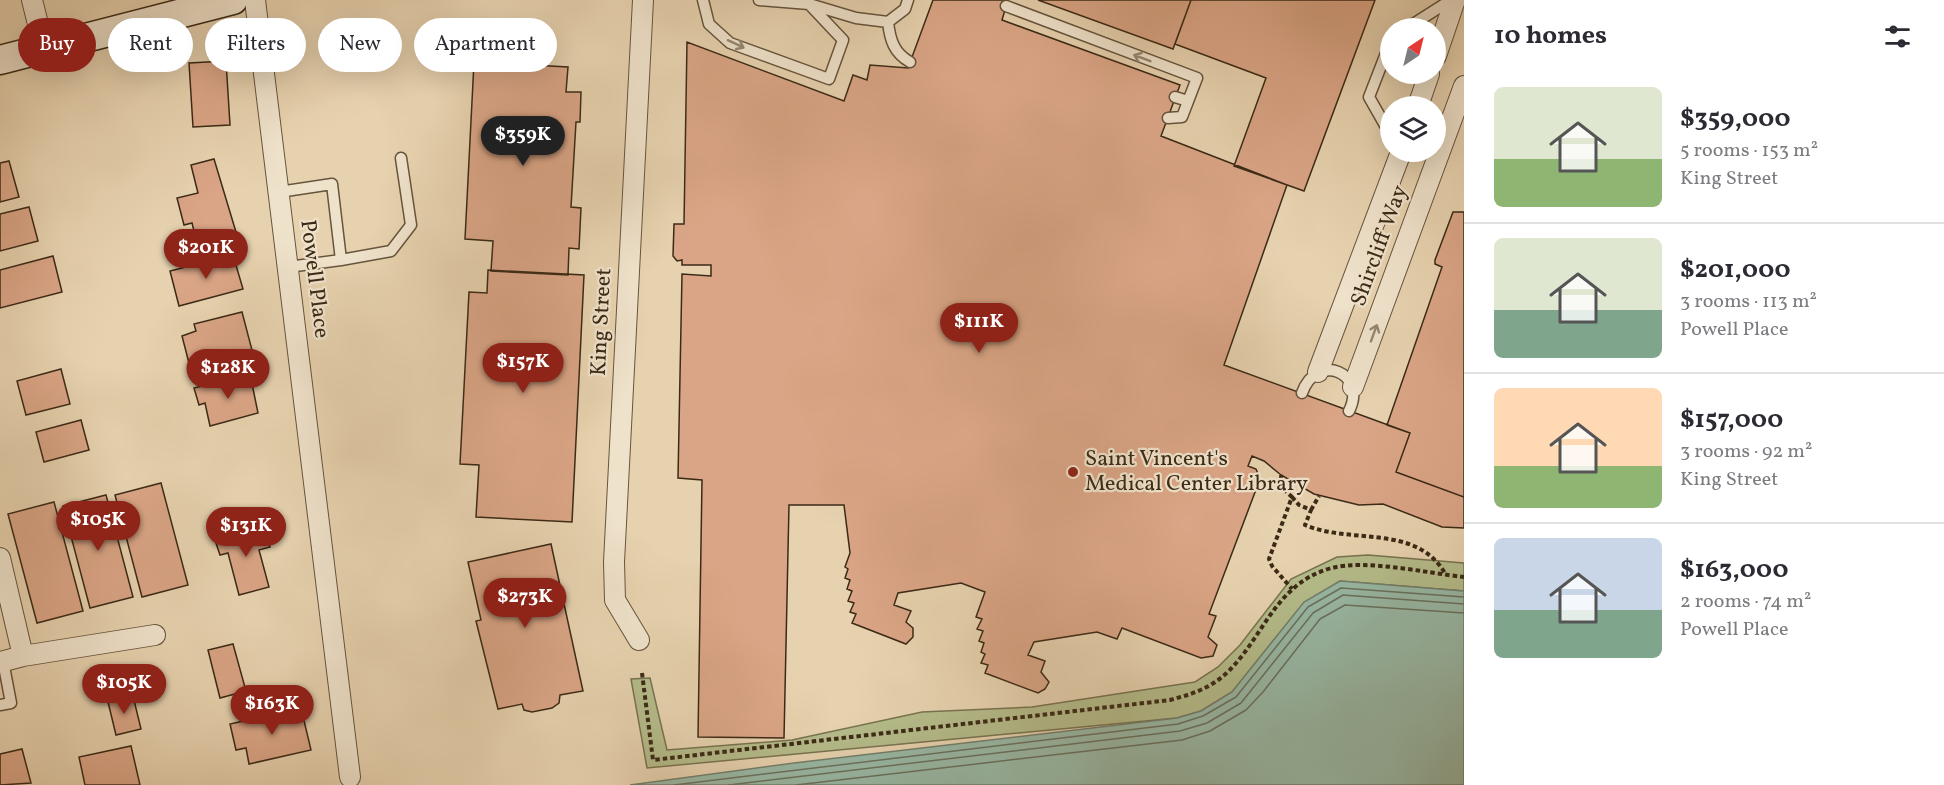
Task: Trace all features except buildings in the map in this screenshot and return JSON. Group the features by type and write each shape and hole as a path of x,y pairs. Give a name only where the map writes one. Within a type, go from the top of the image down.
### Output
{"main road":[{"path":"96,35 234,0"},
{"path":"0,60 18,55"}],"street":[{"path":"32,0 36,18"},
{"name":"Powell Place","path":"255,0 350,777"},
{"name":"King Street","path":"639,640 615,600 614,562 643,0"},
{"path":"1446,23 1453,0"},
{"name":"Shircliff Way","path":"1353,387 1448,137 1464,86"},
{"name":"Shircliff Way","path":"1318,372 1396,162"},
{"path":"0,558 23,656"},
{"path":"2,662 23,656 155,635"}],"lane":[{"path":"703,0 709,24 730,43 829,79 843,40 809,2"},
{"path":"759,0 809,2 856,18 888,22 905,9 908,0"},
{"path":"1423,18 1453,0"},
{"path":"1006,6 1197,78 1182,117 1168,118"},
{"path":"888,22 891,42 902,58 910,62"},
{"path":"1380,69 1369,98 1380,117"},
{"path":"1175,97 1188,101"},
{"path":"288,267 391,251 411,225 401,158"},
{"path":"279,192 332,184 342,260"},
{"path":"1302,393 1306,382 1318,372 1335,370 1349,380 1353,387 1353,403 1349,411"},
{"path":"0,705 11,703 2,662"}],"path":[{"path":"1281,475 1282,488 1299,505 1311,510"},
{"path":"1319,496 1305,525 1335,534 1383,537 1410,543 1430,554 1446,575"},
{"path":"1292,497 1269,559 1272,566 1293,589"},
{"path":"642,673 653,760 1170,700 1190,695 1214,683 1232,667 1277,604 1316,573 1333,567 1360,565 1464,577"}],"shaded area":[{"path":"1368,555 1464,563 1464,591 1340,581 1304,603 1232,692 1201,711 1177,718 647,768 631,679 650,678 667,750 792,740 922,712 1032,707 1195,682 1218,667 1240,645 1291,579 1337,557"}],"water":[{"path":"1340,581 1464,591 1464,785 630,785 794,763 1177,718 1201,711 1232,692 1304,602"}],"place":[{"name":"Saint Vincent's Medical Center Library","path":"1073,472"}]}
